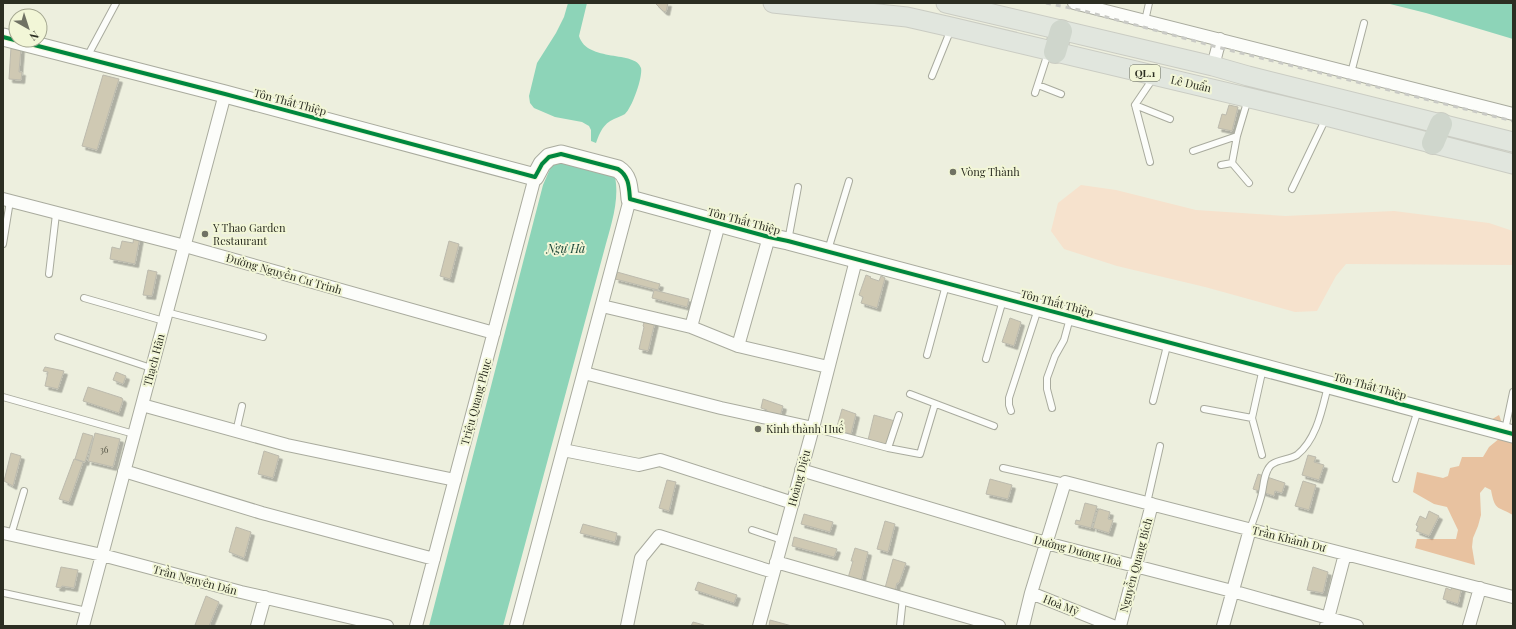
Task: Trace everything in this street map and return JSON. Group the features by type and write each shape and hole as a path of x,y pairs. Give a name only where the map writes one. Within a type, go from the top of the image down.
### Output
{"highway":[{"path":"1052,51 1061,31"}],"main road":[{"name":"Lê Duẩn","path":"773,3 907,17 1326,116 1437,134 1513,142"},
{"name":"Lê Duẩn","path":"946,3 1213,66 1256,78 1437,134 1513,164"}],"street":[{"path":"1074,3 1513,114"},
{"name":"Tôn Thất Thiệp","path":"3,37 225,94 535,177"},
{"path":"1213,66 1220,39"},
{"name":"Thạch Hãn","path":"83,626 225,94"},
{"path":"516,626 630,199 629,185 625,173 618,169 561,154 550,157 542,164 535,177"},
{"name":"Triệu Quang Phục","path":"416,626 535,177"},
{"name":"Tôn Thất Thiệp","path":"630,199 768,237 788,241 1509,432"},
{"name":"Đường Nguyễn Cư Trinh","path":"6,200 185,246 494,333"},
{"path":"691,327 719,224"},
{"path":"738,346 768,237"},
{"name":"Hoàng Diệu","path":"759,626 813,428 856,260"},
{"path":"602,306 691,327 738,346 828,367"},
{"path":"584,373 721,408 813,428"},
{"path":"142,405 236,432 314,451 455,480"},
{"path":"563,450 639,465 660,460 792,503"},
{"name":"Đường Dương Hoà","path":"801,470 1046,543 1232,591 1327,622 1357,626"},
{"path":"124,471 262,513 434,560"},
{"path":"1023,626 1031,593 1065,482"},
{"name":"Trần Khánh Dư","path":"1065,482 1513,597"},
{"name":"Nguyễn Quang Bích","path":"1120,626 1136,567 1150,503"},
{"path":"1223,626 1250,529"},
{"name":"Trần Nguyên Đán","path":"7,534 102,554 241,592 387,626"},
{"path":"627,626 641,558 659,536 775,567 903,598 999,626"},
{"path":"1327,622 1346,554"},
{"path":"1469,626 1480,588"},
{"name":"Hoà Mỹ","path":"1031,593 1113,626"},
{"path":"257,626 265,597"}],"lane":[{"path":"86,58 116,3"},
{"path":"1145,21 1149,3"},
{"path":"1351,73 1364,23"},
{"path":"932,76 951,27"},
{"path":"1035,93 1052,51"},
{"path":"1150,162 1135,106 1156,76"},
{"path":"1038,85 1060,94"},
{"path":"1232,163 1237,136 1249,98"},
{"path":"1135,106 1170,119"},
{"path":"1292,189 1326,116"},
{"path":"1193,151 1237,136"},
{"path":"1221,165 1232,163"},
{"path":"1232,163 1249,183"},
{"path":"827,252 849,181"},
{"path":"788,241 798,187"},
{"path":"3,244 6,200"},
{"path":"49,274 56,214"},
{"path":"927,355 947,284"},
{"path":"84,298 165,317 263,337"},
{"path":"986,359 1004,299"},
{"path":"1011,411 1009,398 1038,308"},
{"path":"1052,408 1047,389 1047,378 1055,356 1064,340 1071,316"},
{"path":"58,337 152,368"},
{"path":"1153,401 1168,341"},
{"path":"1262,455 1252,418 1263,367"},
{"path":"1250,529 1267,472 1271,465 1290,459 1298,454 1306,444 1318,424 1329,384"},
{"path":"1509,432 1513,392"},
{"path":"910,394 994,426"},
{"path":"3,397 134,434"},
{"path":"813,428 888,448 920,454 935,404"},
{"path":"236,432 242,406"},
{"path":"1396,479 1418,408"},
{"path":"1204,409 1252,418"},
{"path":"888,448 899,415"},
{"path":"1150,503 1160,446"},
{"path":"1004,468 1065,482"},
{"path":"7,534 24,491"},
{"path":"752,530 782,540"},
{"path":"4,593 87,611"},
{"path":"900,626 903,598"}],"shaded area":[{"path":"1081,185 1116,190 1196,210 1285,216 1394,211 1489,223 1513,231 1513,265 1346,264 1336,276 1317,311 1295,312 1205,287 1117,266 1064,249 1051,231 1058,203"},
{"path":"1499,415 1505,431 1513,428 1513,515 1500,509 1496,505 1491,490 1485,487 1480,493 1481,515 1473,538 1472,547 1475,565 1415,548 1417,539 1456,539 1458,530 1447,507 1434,504 1413,492 1417,472 1443,478 1448,476 1450,468 1459,466 1462,457 1483,457 1489,447 1500,438 1489,421"}],"water":[{"path":"568,3 587,3 579,36 584,44 591,50 630,59 637,63 641,68 639,85 628,111 610,121 605,126 596,143 591,141 591,130 589,126 582,122 555,117 534,108 530,103 529,96 537,63 556,33 564,17"},
{"path":"1386,3 1513,3 1513,39 1426,13"},
{"name":"Ngự Hà","path":"561,159 615,177 615,205 503,626 429,626 543,185 553,162"}],"building":[{"path":"655,3 668,3 666,12 663,11"},
{"path":"11,48 21,48 19,72 22,72 21,80 9,79"},
{"path":"103,75 119,79 97,150 82,146"},
{"path":"1229,105 1238,107 1232,131 1218,128 1222,114 1226,115"},
{"path":"134,236 140,237 135,264 110,259 112,247 120,249 122,241 133,243"},
{"path":"449,241 459,244 450,279 440,276"},
{"path":"148,270 157,272 152,296 143,295"},
{"path":"617,272 660,284 658,290 615,279"},
{"path":"866,275 879,281 881,276 885,278 877,308 861,303 863,297 859,295"},
{"path":"654,290 689,299 687,307 652,298"},
{"path":"1010,318 1021,322 1014,346 1002,342"},
{"path":"645,319 655,322 648,351 639,349"},
{"path":"45,367 64,371 58,389 45,386 48,372 43,371"},
{"path":"116,372 126,376 123,384 113,380"},
{"path":"88,387 122,398 123,400 119,413 83,401"},
{"path":"763,399 783,406 779,420 764,421 767,410 761,408"},
{"path":"842,409 856,414 851,434 836,430"},
{"path":"874,415 895,421 888,445 868,440"},
{"path":"83,433 93,436 85,462 75,459"},
{"path":"95,433 120,439 113,467 88,461"},
{"path":"264,451 279,456 273,478 258,474"},
{"path":"11,453 21,456 13,486 4,481"},
{"path":"1308,455 1316,457 1314,462 1324,465 1319,480 1302,475"},
{"path":"74,459 83,462 69,502 59,499"},
{"path":"1258,474 1285,483 1282,493 1275,491 1274,496 1253,489"},
{"path":"990,479 1012,485 1008,499 986,494"},
{"path":"667,480 676,482 669,511 659,508"},
{"path":"1303,481 1316,485 1309,510 1295,506"},
{"path":"1085,503 1097,506 1091,528 1075,524 1076,520 1080,521"},
{"path":"1100,509 1110,512 1108,519 1113,520 1109,533 1093,528 1098,510"},
{"path":"1429,511 1439,516 1429,536 1416,531 1418,526 1416,525 1420,516 1426,519"},
{"path":"804,514 833,522 830,532 801,524"},
{"path":"885,521 895,524 888,552 877,549"},
{"path":"583,524 617,533 615,542 580,533"},
{"path":"236,527 251,532 244,558 229,552"},
{"path":"794,537 837,549 834,557 792,546"},
{"path":"855,548 868,552 861,581 848,578"},
{"path":"893,559 906,563 895,591 885,588"},
{"path":"61,567 78,570 74,588 62,586 61,588 56,587"},
{"path":"1313,567 1328,572 1323,593 1307,590"},
{"path":"1455,576 1464,578 1458,604 1443,599 1446,588 1451,590"},
{"path":"698,582 737,595 734,603 695,590"},
{"path":"206,596 219,602 209,626 195,625"},
{"path":"770,620 792,626 769,626"},
{"path":"693,622 704,625 691,626"}],"railway":[{"path":"1046,3 1084,11 1217,47 1513,121"}],"cycle path":[{"path":"3,37 225,94 535,177 542,164 549,157 561,154 618,169 626,178 629,186 630,199 1513,434"}],"place":[{"name":"Vòng Thành","path":"953,172"},
{"name":"Y Thao Garden Restaurant","path":"205,234"},
{"name":"Kinh thành Huế","path":"758,429"}]}
